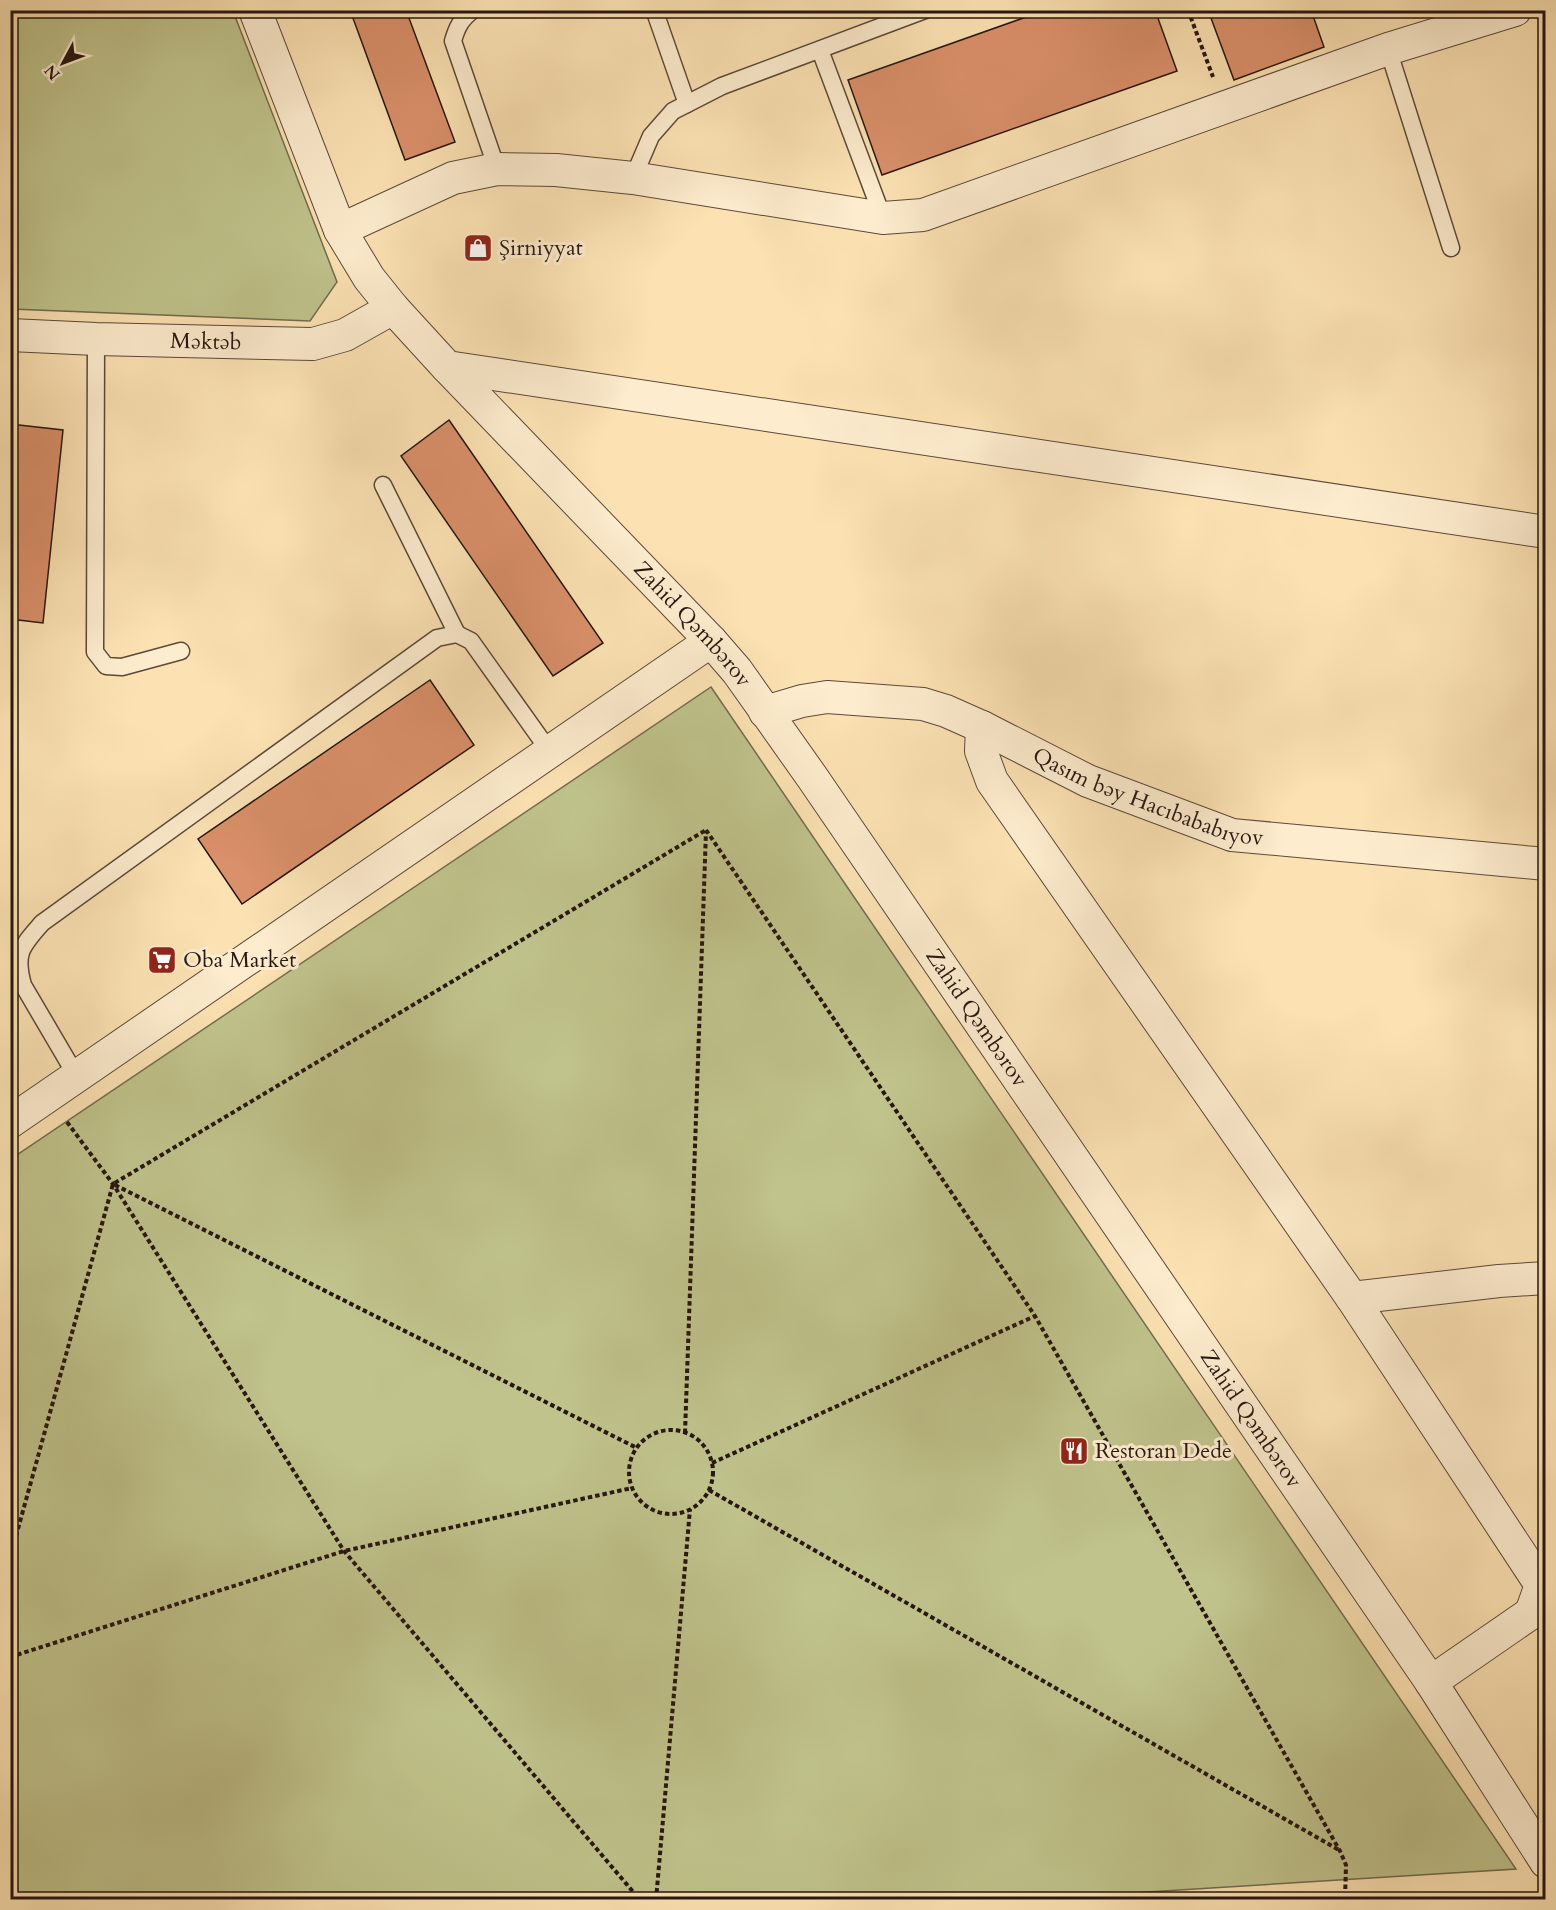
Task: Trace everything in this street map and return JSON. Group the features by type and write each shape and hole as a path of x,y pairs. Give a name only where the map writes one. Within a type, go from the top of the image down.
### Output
{"street":[{"name":"Zahid Qəmbərov","path":"255,10 339,230 369,278 447,367 711,641 737,671 812,777 1431,1682 1545,1862"},
{"path":"339,230 453,178 497,169 556,170 633,178 883,218 923,215 1388,49 1515,10"},
{"name":"Məktəb","path":"10,335 313,344 345,335 393,308"},
{"path":"447,367 1545,532"},
{"path":"10,1122 711,641"},
{"name":"Qasım bəy Hacıbababıyov","path":"765,712 802,701 827,697 923,704 946,711 982,727 1088,781 1232,835 1545,864"},
{"path":"982,727 981,751 992,781 1352,1298 1541,1584 1531,1613 1431,1682"},
{"path":"1352,1298 1545,1278"}],"lane":[{"path":"473,10 463,18 453,41 497,169"},
{"path":"633,178 651,136 673,111 722,86 925,10"},
{"path":"656,15 687,104"},
{"path":"1388,49 1451,248"},
{"path":"820,50 883,218"},
{"path":"96,339 95,652 106,666 122,668 181,651"},
{"path":"383,485 457,634 471,641 550,752"},
{"path":"77,1077 23,985 19,968 22,946 42,922 438,638 457,634"}],"path":[{"path":"1188,10 1224,108"},
{"path":"10,1558 112,1184 706,830"},
{"path":"706,830 1035,1316 1340,1851 1346,1865 1345,1899"},
{"path":"685,1433 706,830"},
{"path":"48,1096 112,1184 344,1551 640,1899"},
{"path":"112,1184 637,1448"},
{"path":"712,1463 1035,1316"},
{"path":"671,1430 685,1433 697,1439 706,1450 712,1463 713,1477 709,1490 701,1501 677,1514 650,1509 632,1488 629,1475 630,1461 645,1438 658,1432 671,1430"},
{"path":"10,1657 344,1551 632,1488"},
{"path":"709,1490 1340,1851"},
{"path":"656,1899 690,1509"}],"green space":[{"path":"31,11 233,11 337,282 310,321 11,309 11,18"},
{"path":"711,687 1516,1869 1018,1900 11,1899 11,1159"}],"building":[{"path":"350,10 406,10 455,142 405,160"},
{"path":"1046,10 1155,10 1177,71 882,175 848,80"},
{"path":"1208,10 1288,10 1288,12 1311,10 1324,47 1234,80"},
{"path":"449,420 603,643 553,676 401,456"},
{"path":"10,424 63,430 43,623 10,619"},
{"path":"430,680 474,745 242,904 198,839"}],"place":[{"name":"Şirniyyat","path":"478,248"},
{"name":"Oba Market","path":"162,960"},
{"name":"Restoran Dede","path":"1074,1451"}]}
